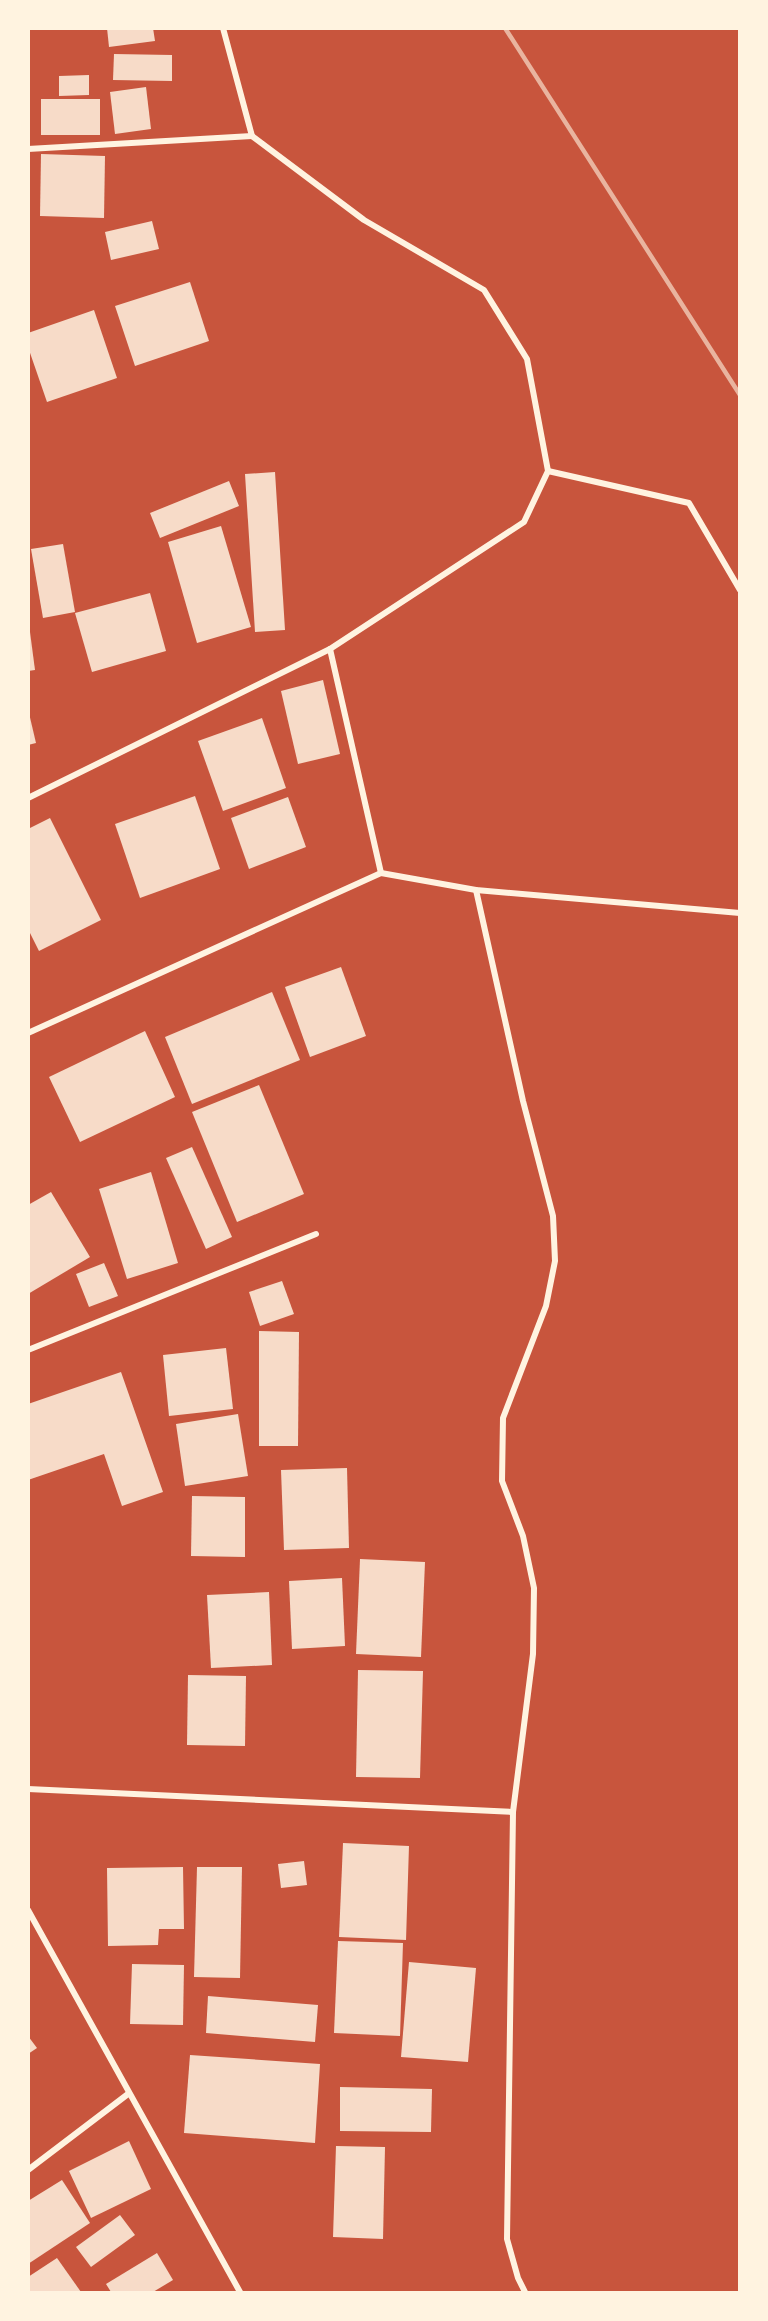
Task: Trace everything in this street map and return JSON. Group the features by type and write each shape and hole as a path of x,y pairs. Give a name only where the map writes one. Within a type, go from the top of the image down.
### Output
{"street":[{"path":"28,798 330,650 524,522 548,471 527,359 484,290 364,220 252,136 224,28"},
{"path":"28,149 252,136"},
{"path":"548,471 689,503 740,590"},
{"path":"330,650 381,873"},
{"path":"28,1033 381,873 476,890 740,913"},
{"path":"476,890 554,1227 555,1261 546,1306 503,1418 502,1481 523,1536 534,1588 533,1653 513,1812 507,2239 518,2278 525,2292"},
{"path":"28,1350 316,1234"},
{"path":"28,1789 513,1812"},
{"path":"28,1910 128,2094 240,2292"},
{"path":"28,2169 128,2094"}],"building":[{"path":"107,28 153,28 155,41 109,47"},
{"path":"114,54 172,55 172,81 113,80"},
{"path":"89,75 89,95 59,96 59,76"},
{"path":"146,87 151,129 115,134 110,92"},
{"path":"41,99 100,99 100,135 41,135"},
{"path":"41,154 105,156 104,218 40,216"},
{"path":"152,221 159,249 111,260 105,232"},
{"path":"190,282 209,341 135,366 115,306"},
{"path":"94,310 117,378 47,402 28,347 28,333"},
{"path":"275,472 285,630 255,632 245,474"},
{"path":"229,481 239,506 160,538 150,513"},
{"path":"221,526 251,627 197,643 168,542"},
{"path":"63,544 75,612 43,618 31,549"},
{"path":"150,593 166,651 92,672 75,613"},
{"path":"28,617 35,670 28,671"},
{"path":"323,680 340,754 298,764 281,691"},
{"path":"28,709 36,743 28,745"},
{"path":"262,718 286,788 223,811 198,741"},
{"path":"195,796 220,869 140,898 115,824"},
{"path":"288,797 306,847 249,869 231,818"},
{"path":"50,818 101,920 39,951 28,929 28,829"},
{"path":"341,967 366,1036 310,1057 285,987"},
{"path":"272,992 300,1060 192,1104 165,1037"},
{"path":"145,1031 175,1097 80,1142 49,1077"},
{"path":"259,1085 304,1194 237,1222 192,1112"},
{"path":"192,1147 232,1237 206,1249 166,1158"},
{"path":"151,1172 178,1263 127,1279 99,1189"},
{"path":"51,1192 90,1257 28,1294 28,1205"},
{"path":"104,1263 118,1296 89,1307 76,1274"},
{"path":"282,1281 294,1314 260,1326 249,1292"},
{"path":"259,1331 299,1332 298,1446 259,1446"},
{"path":"226,1348 233,1409 169,1416 163,1355"},
{"path":"121,1372 163,1492 122,1506 104,1454 28,1480 28,1404"},
{"path":"238,1414 248,1476 185,1486 176,1424"},
{"path":"347,1468 349,1548 284,1550 281,1470"},
{"path":"192,1496 245,1497 245,1557 191,1556"},
{"path":"360,1559 425,1562 421,1657 356,1654"},
{"path":"342,1578 345,1646 292,1649 289,1581"},
{"path":"269,1592 272,1665 211,1668 207,1595"},
{"path":"358,1670 423,1671 420,1778 356,1777"},
{"path":"188,1675 246,1676 245,1746 187,1745"},
{"path":"343,1843 409,1846 406,1940 339,1937"},
{"path":"304,1861 307,1885 281,1888 278,1864"},
{"path":"183,1867 184,1929 159,1929 158,1945 108,1946 107,1868"},
{"path":"197,1867 242,1867 240,1978 194,1977"},
{"path":"338,1941 403,1943 400,2036 334,2033"},
{"path":"409,1962 476,1968 468,2062 401,2057"},
{"path":"132,1964 184,1965 183,2025 130,2024"},
{"path":"208,1996 318,2005 315,2042 206,2033"},
{"path":"28,2036 37,2048 28,2054"},
{"path":"190,2055 320,2064 315,2143 184,2133"},
{"path":"340,2087 432,2089 431,2132 340,2131"},
{"path":"129,2141 151,2189 91,2218 69,2171"},
{"path":"336,2146 385,2147 383,2239 333,2237"},
{"path":"62,2180 90,2223 28,2264 28,2201"},
{"path":"120,2215 135,2235 91,2267 76,2247"},
{"path":"157,2253 173,2280 153,2292 111,2292 106,2284"},
{"path":"57,2258 81,2292 28,2292 28,2277"}],"railway":[{"path":"505,28 740,395"}]}
